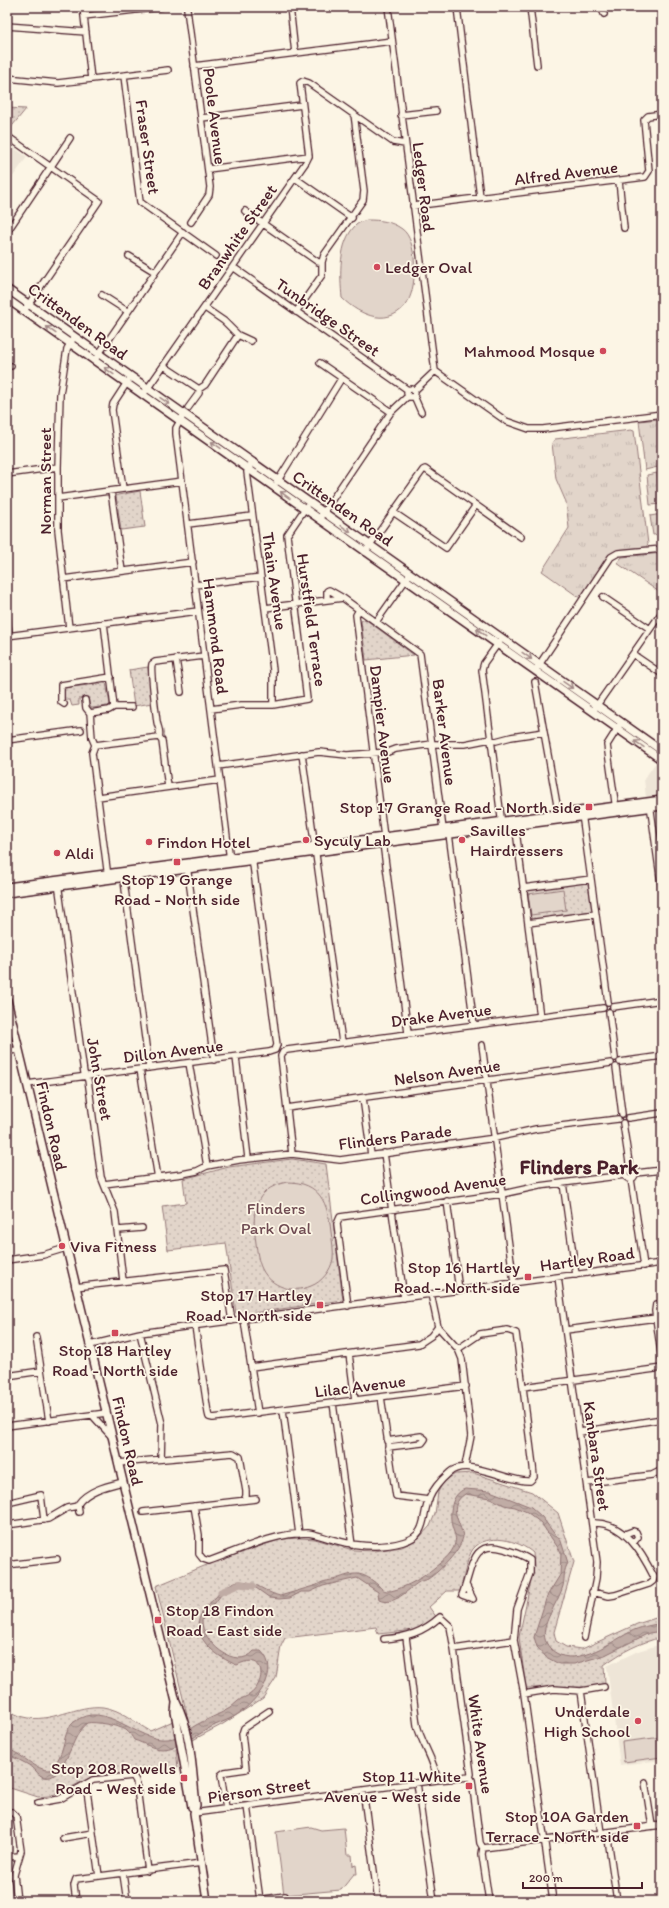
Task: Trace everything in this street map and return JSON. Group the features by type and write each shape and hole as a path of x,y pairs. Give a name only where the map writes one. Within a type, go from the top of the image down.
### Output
{"main road":[{"name":"Crittenden Road","path":"7,289 99,354 130,377 146,392"},
{"name":"Crittenden Road","path":"7,299 126,384 146,392 184,414 306,506 370,545 498,645 535,671 594,708"},
{"name":"Crittenden Road","path":"321,516 365,552 408,576 540,665 662,760"},
{"name":"Crittenden Road","path":"619,726 662,751"},
{"path":"7,887 58,883 124,875 582,814 650,804 662,800"},
{"path":"650,804 662,806"},
{"path":"7,893 58,883"},
{"name":"Findon Road","path":"7,1000 176,1702 196,1805 194,1813 207,1901"}],"street":[{"path":"83,7 91,79"},
{"path":"84,16 161,7"},
{"path":"290,7 295,53"},
{"name":"Ledger Road","path":"388,7 435,371"},
{"path":"457,7 480,197"},
{"path":"530,7 537,65"},
{"path":"601,7 604,14"},
{"name":"Poole Avenue","path":"187,8 202,118 208,169 209,195 191,222"},
{"path":"7,26 86,32"},
{"path":"194,66 392,42"},
{"path":"7,78 58,83 168,70"},
{"name":"Fraser Street","path":"124,76 140,202 216,256"},
{"path":"208,169 308,156 300,87 303,81 309,83 393,142 405,144"},
{"path":"202,118 302,105"},
{"path":"401,115 436,111"},
{"path":"296,312 322,275 322,262 324,255 352,218 364,196 354,114"},
{"name":"Alfred Avenue","path":"413,206 645,177 648,175 649,171 644,120 648,116 662,114"},
{"path":"7,136 51,166 99,202 24,311"},
{"path":"7,232 70,138"},
{"name":"Branwhite Street","path":"146,392 295,178 308,156"},
{"path":"295,178 352,218"},
{"path":"619,181 624,228"},
{"path":"245,211 318,262 322,262"},
{"path":"94,361 127,311 183,232"},
{"path":"129,256 155,272"},
{"name":"Tunbridge Street","path":"233,267 411,393"},
{"path":"102,295 127,311"},
{"path":"205,308 224,320 238,335 251,341"},
{"path":"184,414 198,393 198,389 205,385 238,335"},
{"name":"Norman Street","path":"69,628 58,530 58,467 60,394 69,344 74,337"},
{"path":"320,363 341,379 391,412"},
{"path":"164,366 198,389"},
{"path":"321,516 391,412 435,371 506,421 529,429 662,414"},
{"path":"123,489 112,410 113,404 130,377"},
{"path":"275,484 341,379"},
{"path":"411,393 421,412"},
{"name":"Hammond Road","path":"184,414 176,428 230,860"},
{"name":"Thain Avenue","path":"250,465 247,472 272,670 273,705"},
{"path":"7,474 58,467"},
{"path":"365,552 425,469 521,536"},
{"path":"58,498 182,482"},
{"path":"111,491 122,571"},
{"path":"393,512 446,548 476,505"},
{"name":"Hurstfield Terrace","path":"211,709 241,705 273,705 305,701 308,696 287,533 306,506"},
{"path":"188,524 252,516"},
{"path":"535,671 611,557 618,553 662,549"},
{"path":"63,579 193,562"},
{"path":"376,622 408,576"},
{"path":"195,585 261,577"},
{"name":"Barker Avenue","path":"327,600 326,594 329,590 343,598 420,654 474,1025"},
{"path":"603,597 650,629"},
{"name":"Barker Avenue","path":"265,608 343,598"},
{"name":"Dampier Avenue","path":"359,610 356,615 408,1033"},
{"path":"7,616 8,636 198,611"},
{"path":"594,708 634,655 662,612"},
{"path":"104,623 114,707"},
{"path":"502,638 484,663 482,670 502,824"},
{"path":"634,655 662,674"},
{"path":"168,787 162,741 159,737 160,732 151,667 155,662 204,656"},
{"path":"176,659 181,692"},
{"path":"64,704 61,702 59,688 61,685 111,677"},
{"path":"535,682 559,817"},
{"path":"85,700 86,708 90,713 92,738 95,745 92,753 108,877"},
{"path":"90,713 109,710 114,707 132,707"},
{"path":"616,809 607,745 619,726"},
{"path":"7,740 81,730"},
{"path":"218,766 319,752 347,755 388,752 396,748 432,744 465,744 490,739 496,741 544,732"},
{"path":"95,745 159,737"},
{"path":"302,754 342,1042"},
{"path":"98,797 220,780"},
{"path":"650,804 662,891"},
{"path":"582,814 608,1002 612,1003 613,1007"},
{"path":"515,823 540,1016"},
{"name":"Dillon Avenue","path":"27,1084 236,1057 275,1050 277,1043 252,857"},
{"path":"188,866 214,1060"},
{"path":"124,875 149,1068"},
{"path":"523,888 591,879"},
{"name":"John Street","path":"58,883 84,1073 88,1080 101,1177 116,1212 123,1281"},
{"path":"528,923 596,914"},
{"path":"609,1012 613,1007 662,1000"},
{"path":"608,1002 604,1004 603,1008 606,1012 609,1012"},
{"name":"Drake Avenue","path":"287,1108 281,1056 283,1052 342,1042 603,1008"},
{"path":"609,1012 618,1060"},
{"path":"482,1045 514,1283"},
{"path":"7,1051 19,1050"},
{"path":"622,1114 612,1060 662,1056"},
{"path":"236,1057 248,1158"},
{"path":"189,1063 206,1166"},
{"name":"Nelson Avenue","path":"287,1108 614,1065"},
{"path":"140,1069 158,1178"},
{"path":"363,1098 372,1155"},
{"path":"287,1108 292,1154"},
{"path":"630,1169 624,1123 628,1118 662,1113"},
{"path":"622,1114 626,1115 628,1118"},
{"path":"622,1114 618,1119 624,1123"},
{"name":"Flinders Parade","path":"104,1184 182,1174 206,1166 248,1158 292,1154 340,1160 495,1138 536,1129 618,1119"},
{"path":"384,1153 404,1298"},
{"path":"630,1169 634,1170 636,1173 662,1170"},
{"path":"630,1169 626,1171 625,1175 631,1179 644,1266"},
{"path":"631,1179 635,1177 636,1173"},
{"name":"Collingwood Avenue","path":"348,1306 337,1224 340,1217 502,1194 539,1186 625,1175"},
{"path":"563,1183 576,1275"},
{"path":"446,1201 459,1290"},
{"path":"118,1230 142,1228"},
{"path":"7,1260 43,1255 66,1248"},
{"name":"Hartley Road","path":"90,1345 140,1333 662,1263"},
{"path":"75,1287 224,1270 232,1321"},
{"name":"Kanbara Street","path":"558,1277 597,1562 584,1638"},
{"path":"432,1294 438,1327 458,1349 462,1359 471,1436 465,1466"},
{"path":"656,1304 656,1318 662,1361"},
{"path":"566,1330 656,1318"},
{"path":"244,1320 258,1413"},
{"name":"Lilac Avenue","path":"195,1326 209,1417 213,1418 466,1386"},
{"path":"251,1367 419,1344 431,1336 438,1327"},
{"path":"194,1506 199,1535 199,1554 203,1559 209,1561 280,1536 299,1534 310,1533 352,1545 385,1545 409,1540 422,1527 429,1500 439,1482 451,1471 465,1466 527,1481 532,1480 533,1466 516,1336 514,1332 510,1330 480,1334 458,1349"},
{"path":"140,1333 162,1424 161,1459"},
{"path":"36,1337 49,1421"},
{"path":"349,1354 355,1400"},
{"path":"523,1387 662,1368"},
{"path":"7,1376 41,1371"},
{"path":"381,1397 396,1496 429,1500"},
{"path":"333,1403 352,1545"},
{"path":"283,1410 299,1534"},
{"path":"7,1426 106,1413"},
{"path":"92,1415 112,1437"},
{"path":"580,1432 662,1419"},
{"path":"387,1441 421,1436 425,1439 422,1443 388,1447"},
{"path":"118,1463 233,1453 240,1457 246,1491 244,1500"},
{"path":"587,1483 652,1475 662,1470"},
{"path":"79,1512 78,1506 80,1500 102,1487 122,1482"},
{"path":"7,1503 41,1495 44,1520"},
{"path":"143,1512 256,1499"},
{"path":"7,1525 44,1520 67,1508 78,1506"},
{"path":"592,1524 598,1523 612,1527 625,1534 633,1543 651,1571 653,1581 649,1584 609,1596 592,1592"},
{"path":"625,1534 633,1531 636,1532 638,1537 633,1543"},
{"path":"466,1585 475,1555 484,1547 495,1546 523,1555 530,1560 530,1573 517,1609 514,1640 524,1694 553,1901"},
{"path":"7,1565 56,1559"},
{"name":"White Avenue","path":"406,1637 429,1627 440,1617 450,1626 470,1777 472,1780 480,1843 483,1848 482,1854 489,1901"},
{"path":"384,1639 406,1637 417,1726 420,1738 433,1762 437,1780"},
{"path":"454,1649 514,1640"},
{"path":"524,1694 554,1689 581,1691 604,1687"},
{"path":"581,1691 604,1833 617,1901"},
{"path":"226,1808 221,1775 225,1772 246,1769 242,1734 244,1728 269,1711"},
{"path":"38,1803 60,1799 93,1780 129,1776 135,1778 148,1871"},
{"name":"Pierson Street","path":"194,1813 437,1780 470,1777"},
{"path":"645,1782 652,1826"},
{"path":"417,1783 434,1901"},
{"path":"86,1784 99,1876"},
{"path":"363,1790 378,1901"},
{"path":"247,1806 260,1900"},
{"path":"7,1812 12,1812 16,1816 21,1851 14,1876 17,1901"},
{"path":"483,1848 662,1825"},
{"path":"64,1838 93,1833"},
{"path":"7,1857 19,1856"},
{"path":"76,1901 74,1885 76,1879 202,1863"},
{"path":"123,1874 127,1901"},
{"path":"251,1901 285,1896"}],"shaded area":[{"path":"7,143 27,157 7,185"},
{"path":"657,761 662,764 662,796 646,798 644,779"},
{"name":"Underdale High School","path":"662,1644 662,1760 620,1765 607,1666 638,1651"}],"green space":[{"path":"7,108 26,109 8,131 7,130"},
{"name":"Ledger Oval","path":"367,220 376,220 394,224 402,229 411,243 414,275 411,294 401,310 393,315 375,317 366,314 342,298 341,270 343,250 346,240 356,225"},
{"path":"659,419 662,440 662,466 645,470 639,421"},
{"path":"631,430 634,431 648,544 646,547 618,550 608,556 580,598 542,571 569,528 566,502 556,479 552,443 555,439"},
{"path":"657,473 661,504 650,505 647,475"},
{"path":"140,491 145,527 121,530 116,496"},
{"path":"662,514 662,534 653,535 650,516"},
{"path":"662,553 662,573 660,576 662,582 662,594 617,563 622,557"},
{"path":"365,619 414,655 366,660 361,621"},
{"path":"148,667 152,703 134,706 129,670"},
{"path":"106,683 110,704 108,706 92,708 90,707 88,697 79,699 79,705 72,706 70,700 64,700 63,688"},
{"path":"588,882 592,911 531,920 526,891"},
{"path":"563,889 566,910 531,915 528,894"},
{"name":"Flinders Park Oval","path":"292,1159 326,1164 343,1300 239,1315 236,1313 226,1243 168,1250 162,1206 186,1203 183,1179 229,1167"},
{"path":"287,1182 307,1186 315,1190 320,1196 328,1212 333,1245 333,1259 325,1275 319,1282 311,1286 297,1289 290,1289 277,1284 266,1275 262,1269 257,1249 254,1222 257,1204 261,1197 267,1190 275,1185"},
{"path":"473,1473 532,1492 558,1513 574,1562 554,1632 556,1641 566,1647 582,1649 637,1624 662,1616 662,1637 632,1648 604,1665 605,1683 591,1687 526,1688 519,1637 534,1566 533,1553 520,1544 494,1539 479,1544 473,1549 467,1563 460,1591 447,1591 429,1607 437,1618 415,1630 378,1634 376,1627 285,1638 281,1646 276,1678 263,1698 223,1724 176,1749 178,1768 93,1776 64,1791 49,1796 38,1797 7,1787 7,1710 17,1715 44,1718 83,1708 103,1707 122,1714 150,1731 187,1715 156,1586 209,1564 281,1539 315,1539 353,1550 374,1551 402,1547 419,1538 430,1526 435,1514 438,1492 444,1481 455,1474"},
{"path":"662,1737 662,1757 624,1762 622,1742"},
{"path":"311,1827 321,1830 344,1828 347,1855 352,1855 353,1866 356,1865 357,1874 354,1874 341,1890 284,1895 276,1832"}],"water":[{"path":"465,1489 490,1491 531,1507 542,1517 556,1536 560,1538 568,1563 566,1566 562,1589 545,1627 544,1632 546,1643 550,1648 559,1654 568,1657 579,1656 601,1648 641,1627 662,1623 662,1631 649,1633 605,1655 574,1664 559,1664 546,1657 537,1647 534,1637 547,1596 560,1575 561,1552 541,1523 527,1512 515,1507 504,1505 490,1498 465,1494 459,1499 455,1509 463,1537 454,1554 444,1566 427,1580 419,1582 395,1599 385,1602 379,1600 378,1592 357,1578 323,1586 310,1592 301,1592 290,1598 270,1598 256,1588 237,1584 221,1595 202,1620 203,1628 207,1637 213,1645 229,1656 238,1658 247,1657 254,1651 261,1651 267,1659 269,1668 268,1677 259,1694 238,1714 213,1726 182,1744 163,1749 152,1747 134,1740 129,1732 123,1728 101,1723 87,1723 81,1728 63,1765 51,1777 41,1776 32,1767 7,1754 7,1749 13,1751 39,1768 51,1770 60,1756 68,1729 74,1722 86,1716 97,1715 109,1718 145,1735 168,1739 181,1735 196,1725 230,1708 239,1700 252,1693 260,1679 261,1672 259,1666 255,1662 247,1661 237,1665 229,1662 213,1651 201,1637 198,1629 199,1620 203,1611 223,1590 233,1583 240,1581 251,1583 280,1596 351,1574 360,1574 369,1578 382,1589 388,1591 403,1587 426,1575 451,1552 455,1541 451,1521 452,1504 460,1491"}],"waterway":[{"path":"221,1592 240,1584 253,1586"}],"place":[{"name":"Ledger Oval","path":"377,267"},
{"name":"Mahmood Mosque","path":"603,351"},
{"name":"Stop 17 Grange Road - North side","path":"589,807"},
{"name":"Syculy Lab","path":"306,840"},
{"name":"Savilles Hairdressers","path":"462,840"},
{"name":"Findon Hotel","path":"149,842"},
{"name":"Aldi","path":"57,853"},
{"name":"Stop 19 Grange Road - North side","path":"177,862"},
{"name":"Viva Fitness","path":"62,1246"},
{"name":"Stop 16 Hartley Road - North side","path":"528,1277"},
{"name":"Stop 17 Hartley Road - North side","path":"320,1305"},
{"name":"Stop 18 Hartley Road - North side","path":"115,1333"},
{"name":"Stop 18 Findon Road - East side","path":"158,1620"},
{"name":"Underdale High School","path":"638,1721"},
{"name":"Stop 208 Rowells Road - West side","path":"184,1778"},
{"name":"Stop 11 White Avenue - West side","path":"469,1786"},
{"name":"Stop 10A Garden Terrace - North side","path":"637,1826"}],"district":[{"name":"Flinders Park","path":"579,1167"}]}
